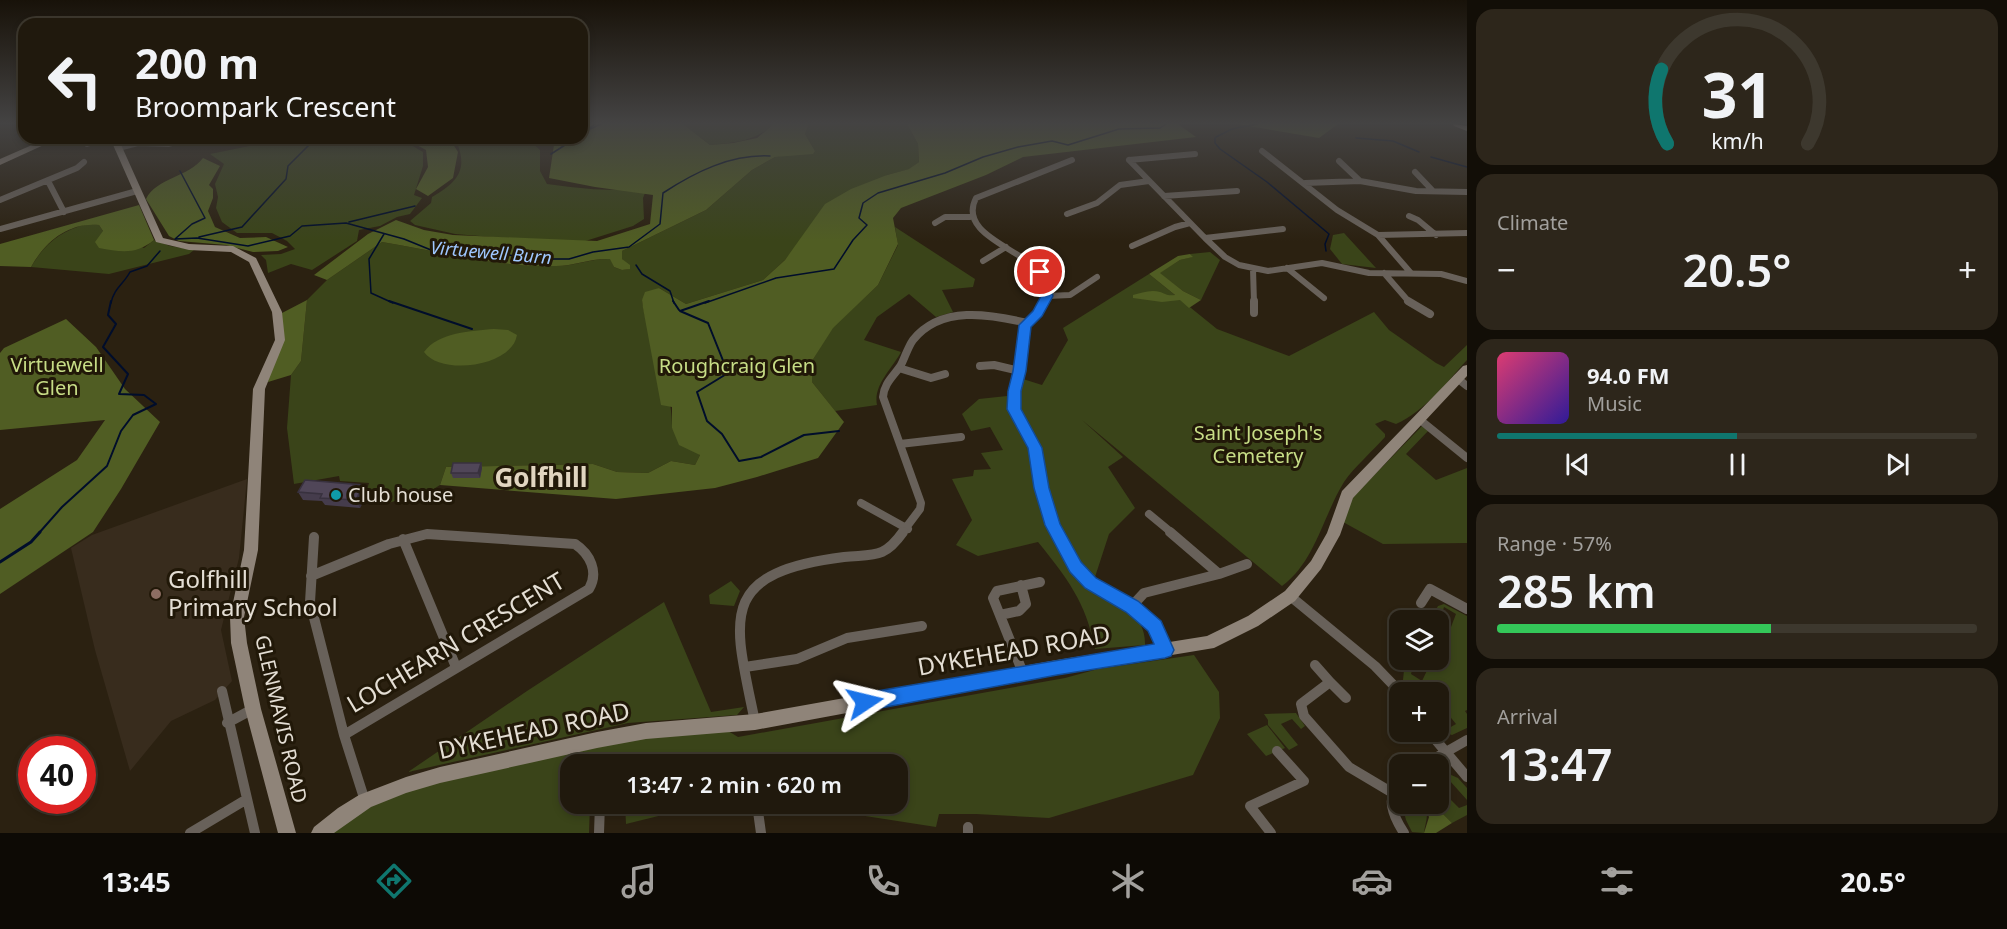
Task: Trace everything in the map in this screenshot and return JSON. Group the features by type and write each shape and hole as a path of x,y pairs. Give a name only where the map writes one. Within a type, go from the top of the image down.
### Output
{"main road":[{"name":"GLENMAVIS ROAD","path":"125,163 159,240 189,247 232,249 253,260 277,312 280,340 259,389 251,550 237,617 239,643 254,709 287,833"},
{"name":"DYKEHEAD ROAD","path":"320,833 365,801 440,775 597,740 646,731 755,722 1023,673 1209,643 1253,621 1290,596 1316,565 1333,535 1347,495 1419,419 1462,382 1467,369"}],"street":[{"path":"0,200 48,182 62,173 77,169 83,163"},
{"path":"1132,163 1205,238 1225,257 1239,265 1268,271 1322,263 1363,272 1441,274 1466,280"},
{"path":"1278,163 1337,210 1378,235 1410,272"},
{"path":"1342,163 1360,181"},
{"path":"1062,164 975,198 969,209 970,217 981,230 1040,272 1047,296 1038,313 1025,325 1020,371 1014,391 1014,409 1035,448 1048,510 1062,545 1075,567 1090,583 1132,606 1155,626 1165,650"},
{"path":"77,169 85,174"},
{"path":"1415,172 1433,191"},
{"path":"1305,183 1360,181 1416,191 1467,192"},
{"path":"48,182 64,212"},
{"path":"1067,214 1097,203 1120,185 1149,182"},
{"path":"0,229 137,191"},
{"path":"1164,196 1237,191"},
{"path":"1408,216 1418,220 1436,235"},
{"path":"935,223 945,217 970,217"},
{"path":"1132,246 1175,226 1190,223"},
{"path":"1205,238 1283,229"},
{"path":"1378,235 1467,233"},
{"path":"983,261 1006,247"},
{"path":"1024,259 1044,250"},
{"path":"1287,268 1324,298"},
{"path":"1253,269 1254,313"},
{"path":"1384,273 1412,304 1430,314"},
{"path":"1047,296 1070,295 1097,277"},
{"path":"755,722 740,634 740,610 745,597 761,581 789,568 881,553 892,549 920,509 921,503 883,397 883,389 899,368 913,339 936,321 976,314 1028,323"},
{"path":"980,366 1020,371"},
{"path":"899,368 931,378 945,374"},
{"path":"1419,419 1467,458"},
{"path":"900,444 961,437"},
{"path":"861,503 908,529"},
{"path":"1149,514 1219,574"},
{"name":"LOCHEARN CRESCENT","path":"311,576 403,539 427,534 575,544 582,547 592,564 594,582 588,589 344,735"},
{"path":"314,537 310,602 344,735 365,801"},
{"path":"403,539 456,667"},
{"path":"1132,606 1144,593 1219,574 1247,564"},
{"path":"1023,673 993,598 997,591 1040,582"},
{"path":"999,612 1018,611 1026,604 1021,585"},
{"path":"1421,603 1430,589 1467,609"},
{"path":"1290,596 1375,666 1390,682"},
{"path":"745,667 797,659 847,638 922,626"},
{"path":"1314,665 1346,698"},
{"path":"1330,682 1301,704 1304,716 1349,767 1389,791"},
{"path":"222,691 255,833"},
{"path":"228,723 254,709"},
{"path":"1441,754 1467,740"},
{"path":"1436,742 1467,777"},
{"path":"1271,833 1250,806 1304,781 1277,751"},
{"path":"190,833 247,799"},
{"path":"598,833 599,814"},
{"path":"758,814 761,833"},
{"path":"1394,814 1404,833"}],"shaded area":[{"name":"Golfhill Primary School","path":"247,479 239,558 221,630 232,681 215,700 171,721 130,771 95,650 71,548 92,535"}],"green space":[{"path":"213,163 220,166 209,185 213,189 213,198 208,211 215,227 240,238 266,237 288,247 278,251 253,252 226,245 179,241 169,236 146,199 157,186 197,164"},
{"path":"222,163 423,163 414,195 422,198 410,214 397,217 380,226 359,230 357,241 312,270 291,264 268,273 266,260 261,255 281,254 295,249 287,241 272,233 237,233 222,222 216,208 218,197 215,184 224,164"},
{"path":"428,163 456,163 453,178 428,196 416,189 428,167"},
{"path":"461,163 540,163 540,171 547,184 610,190 648,185 643,198 644,219 633,226 576,244 455,234 415,225 410,221 431,203 432,197 455,179"},
{"path":"551,163 765,163 752,170 706,210 622,251 622,259 630,265 630,269 622,270 614,267 610,259 563,266 512,264 382,242 327,280 314,275 368,234 396,220 424,230 453,235 597,241 650,224 653,195 549,178"},
{"path":"765,163 918,163 910,169 887,175 801,240 785,260 763,280 686,304 659,288 642,300 649,332 669,395 672,428 700,455 695,465 671,461 648,473 617,472 593,464 446,467 440,485 432,490 385,504 364,499 369,483 340,481 339,476 294,484 287,428 291,375 301,361 307,300 327,280 382,242 469,258 534,266 563,266 611,259 614,267 622,270 629,269 622,259 622,251 706,210 752,170"},
{"name":"Roughcraig Glen","path":"918,163 1011,163 901,208 893,218 898,244 878,285 833,328 812,361 812,382 844,422 818,458 715,488 616,499 440,485 446,467 593,464 617,472 648,473 671,461 695,465 700,455 679,445 672,428 672,407 661,405 643,308 642,300 645,292 659,288 686,304 763,280 785,260 825,204 851,189 909,169"},
{"path":"139,205 154,240 141,248 121,251 99,248 95,242 103,231 99,225 88,225 68,230 50,242 31,267 0,266 0,244"},
{"path":"87,224 99,225 103,231 144,248 154,240 170,246 194,250 189,254 109,274 31,267 54,239 69,230"},
{"path":"895,227 975,279 973,287 942,290 953,312 936,317 909,294 877,317 864,340 901,352 880,384 877,405 835,411 812,382 812,361 832,328 878,285 898,245"},
{"path":"1344,233 1376,268 1342,264 1330,249 1333,235"},
{"path":"1210,252 1220,260 1201,300 1183,291 1159,273 1180,260 1192,257 1190,254"},
{"path":"1190,254 1193,257 1180,260 1160,273 1183,291 1201,300 1189,308 1180,300 1162,302 1133,298 1133,295 1150,291 1175,295 1149,274 1178,256"},
{"name":"Saint Joseph's Cemetery","path":"1149,274 1217,329 1289,356 1374,312 1389,330 1436,363 1444,367 1467,345 1467,360 1416,412 1396,424 1385,420 1375,424 1385,434 1385,437 1344,482 1311,552 1293,576 1282,586 1082,420 1123,457 1108,467 1135,508 1109,534 1095,577 1097,592 1123,607 1136,618 1144,634 1145,645 1095,649 1081,604 1058,567 1038,542 978,556 956,545 972,520 952,479 973,476 974,470 991,469 981,453 1003,450 990,427 971,431 962,414 979,399 1007,396 1023,379 1042,385 1068,340 1063,328"},
{"path":"307,300 301,361 291,375 268,382 282,313"},
{"name":"Virtuewell Glen","path":"66,319 96,347 125,389 160,422 93,532 0,594 0,509 77,460 105,420 0,430 0,353 4,348"},
{"path":"494,329 508,330 517,335 512,346 503,355 490,361 460,366 445,364 424,352 430,345 447,336"},
{"path":"1422,426 1429,430 1406,454 1436,480 1467,468 1467,543 1383,544 1343,522 1353,497"},
{"path":"731,581 740,591 734,606 710,604 709,595"},
{"path":"664,602 711,712 744,707 737,715 628,723 408,772 527,691"},
{"path":"1444,604 1467,616 1467,710 1465,711 1467,728 1452,735 1449,734 1449,728 1456,724 1449,715 1449,682 1404,682 1403,680 1404,670 1412,670 1411,674 1422,681 1427,670 1449,670 1449,632 1456,614 1444,607 1443,610 1436,610 1438,606"},
{"path":"1194,655 1219,692 1220,718 1193,775 1049,818 939,814 936,827 852,814 908,814 908,754 560,754 560,814 590,814 589,833 325,833 366,802 485,765 720,726 738,737 1065,678 1098,669"},
{"path":"1296,713 1305,726 1301,729 1292,719 1281,724 1298,745 1289,750 1268,725 1264,714"},
{"path":"1267,725 1285,748 1266,756 1247,734"},
{"path":"1449,774 1458,778 1467,788 1467,800 1450,781"},
{"path":"1449,798 1459,808 1467,805 1467,815 1452,823 1443,814 1449,814"},
{"path":"626,814 666,814 626,824"},
{"path":"1404,814 1427,814 1424,833 1412,832"},
{"path":"1428,814 1443,814 1452,823 1436,833 1424,833 1429,817"}],"building":[{"path":"453,463 481,463 478,473 451,473"},
{"path":"305,480 363,485 356,500 320,498 322,494 298,492"}],"waterway":[{"path":"199,237 242,227 286,179 288,166 291,163"},
{"name":"Virtuewell Burn","path":"180,171 205,218 192,224 175,239 197,238 248,246 290,236 302,226 346,223 404,239 431,250 490,251 529,259 569,259 593,252 629,247 660,224 663,193 688,178 722,163"},
{"path":"705,303 776,278 834,269 853,240 867,225 859,218 863,203 878,193 945,173 969,163"},
{"path":"1240,163 1267,182 1329,234 1325,244 1326,251"},
{"path":"1452,163 1467,167"},
{"path":"349,222 415,206"},
{"path":"384,234 369,259 371,293 393,303"},
{"name":"Virtuewell Burn","path":"111,303 114,294 130,272 147,266 160,251"},
{"path":"636,265 642,274 670,291 674,302"},
{"name":"Virtuewell Burn","path":"39,533 62,507 107,466 121,431 133,415 156,404 144,395 119,394 128,374 103,347 116,324 108,315 111,301"},
{"path":"389,301 472,329"},
{"path":"709,301 680,311 708,323 728,373 697,392 707,421 722,434 739,461 761,457 804,435 839,431"},
{"path":"674,302 679,310"},
{"name":"Virtuewell Burn","path":"0,562 31,542 40,532"}],"place":[{"name":"Club house","path":"336,495"},
{"name":"Golfhill Primary School","path":"156,594"}],"district":[{"name":"Golfhill","path":"541,478"}],"route":[{"path":"865,702 1165,650 1155,626 1132,606 1090,583 1075,567 1053,525 1042,488 1035,448 1014,409 1014,391 1020,371 1025,325 1038,313 1047,296 1040,272"}]}
